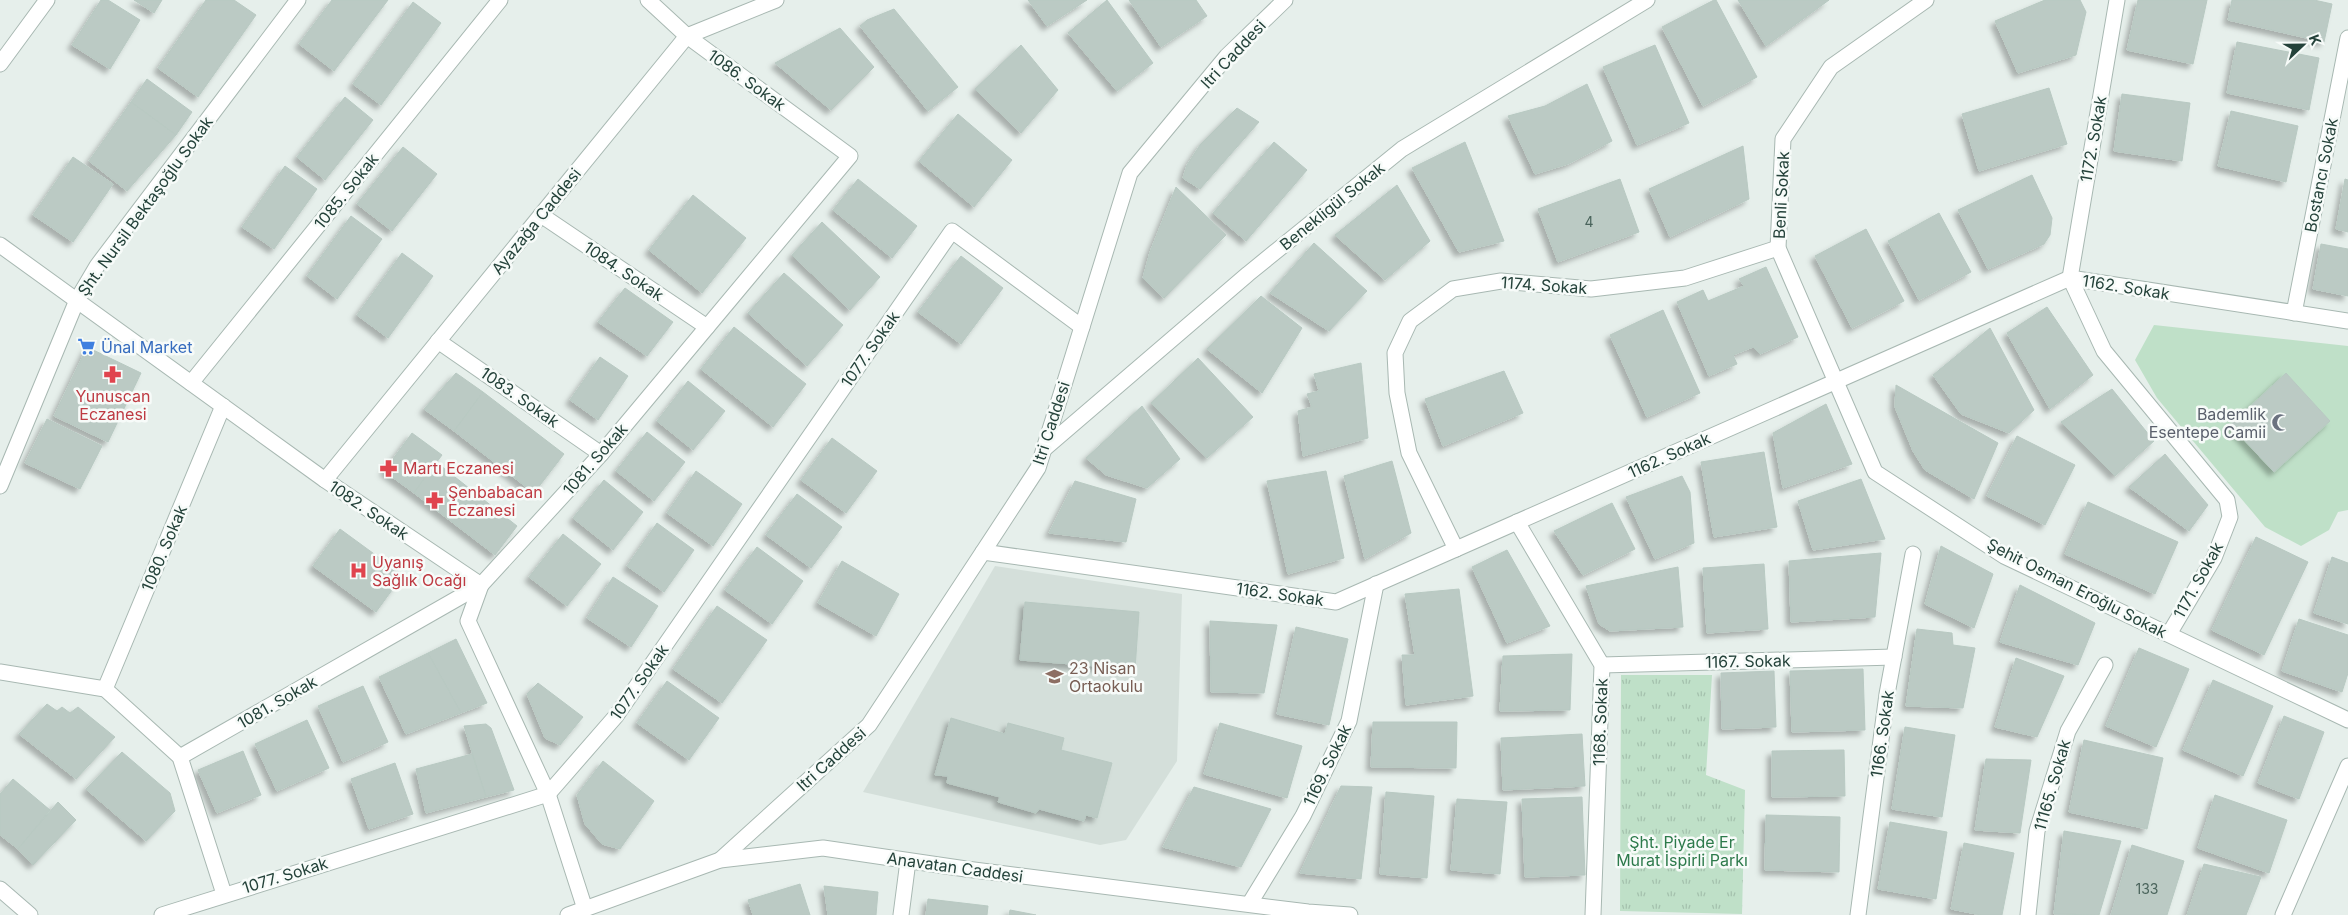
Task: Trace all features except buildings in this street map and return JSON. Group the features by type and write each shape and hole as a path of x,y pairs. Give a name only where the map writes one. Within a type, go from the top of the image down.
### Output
{"street":[{"path":"2,57 47,0"},
{"name":"Şht. Nursil Bektaşoğlu Sokak","path":"0,486 77,300 97,266 298,0"},
{"name":"1085. Sokak","path":"191,383 500,0"},
{"name":"1086. Sokak","path":"648,0 687,36 850,156"},
{"name":"Ayazağa Caddesi","path":"325,480 687,36 776,0"},
{"name":"Itri Caddesi","path":"720,860 869,725 983,552 1038,468 1130,173 1227,56 1285,0"},
{"name":"Benekligül Sokak","path":"1044,449 1241,281 1402,149 1647,0"},
{"name":"Benli Sokak","path":"1836,382 1778,248 1783,139 1830,67 1926,0"},
{"name":"1172. Sokak","path":"2070,278 2117,0"},
{"name":"Bostancı Sokak","path":"2294,313 2348,38"},
{"name":"1081. Sokak","path":"180,757 481,585 602,454 850,156"},
{"name":"1084. Sokak","path":"541,214 707,327"},
{"name":"1077. Sokak","path":"162,915 548,794 616,716 952,231 1082,327"},
{"name":"1082. Sokak","path":"0,244 325,480 481,585"},
{"name":"1174. Sokak","path":"1456,549 1409,453 1398,402 1395,353 1410,321 1453,289 1502,280 1591,289 1685,278 1778,248"},
{"name":"1162. Sokak","path":"983,552 1336,602 2070,278 2348,322"},
{"name":"1171. Sokak","path":"2070,278 2104,351 2227,500 2230,516 2214,558 2168,634"},
{"name":"1083. Sokak","path":"438,341 602,454"},
{"name":"Şehit Osman Eroğlu Sokak","path":"1836,382 1876,472 2004,556 2348,720"},
{"name":"1080. Sokak","path":"105,689 223,406"},
{"name":"1168. Sokak","path":"1517,522 1602,664 1593,915"},
{"name":"1166. Sokak","path":"1858,915 1887,694 1913,554"},
{"name":"1169. Sokak","path":"1250,904 1303,816 1349,721 1376,584"},
{"path":"481,585 468,622 548,794 584,909"},
{"name":"1167. Sokak","path":"1602,664 1894,658"},
{"name":"11165. Sokak","path":"2028,915 2038,831 2065,740 2068,731 2105,665"},
{"path":"0,672 105,689 180,757 224,894"},
{"path":"2283,915 2347,772"},
{"name":"Anavatan Caddesi","path":"568,915 720,860 823,848 1250,904 1308,914 1350,915"},
{"path":"901,915 908,860"},
{"path":"0,888 30,915"}],"shaded area":[{"name":"23 Nisan Ortaokulu","path":"995,566 1182,594 1177,761 1126,840 1100,845 863,792"}],"green space":[{"path":"2154,325 2348,346 2348,510 2338,512 2329,530 2301,546 2265,527 2157,398 2135,360"},
{"name":"Şht. Piyade Er Murat İspirli Parkı","path":"1621,675 1712,675 1706,775 1745,790 1742,914 1620,911"}],"place":[{"name":"Ünal Market","path":"87,347"},
{"name":"Yunuscan Eczanesi","path":"113,375"},
{"name":"Bademlik Esentepe Camii","path":"2280,423"},
{"name":"Martı Eczanesi","path":"389,468"},
{"name":"Şenbabacan Eczanesi","path":"434,501"},
{"name":"Uyanış Sağlık Ocağı","path":"358,571"},
{"name":"23 Nisan Ortaokulu","path":"1055,677"}]}
